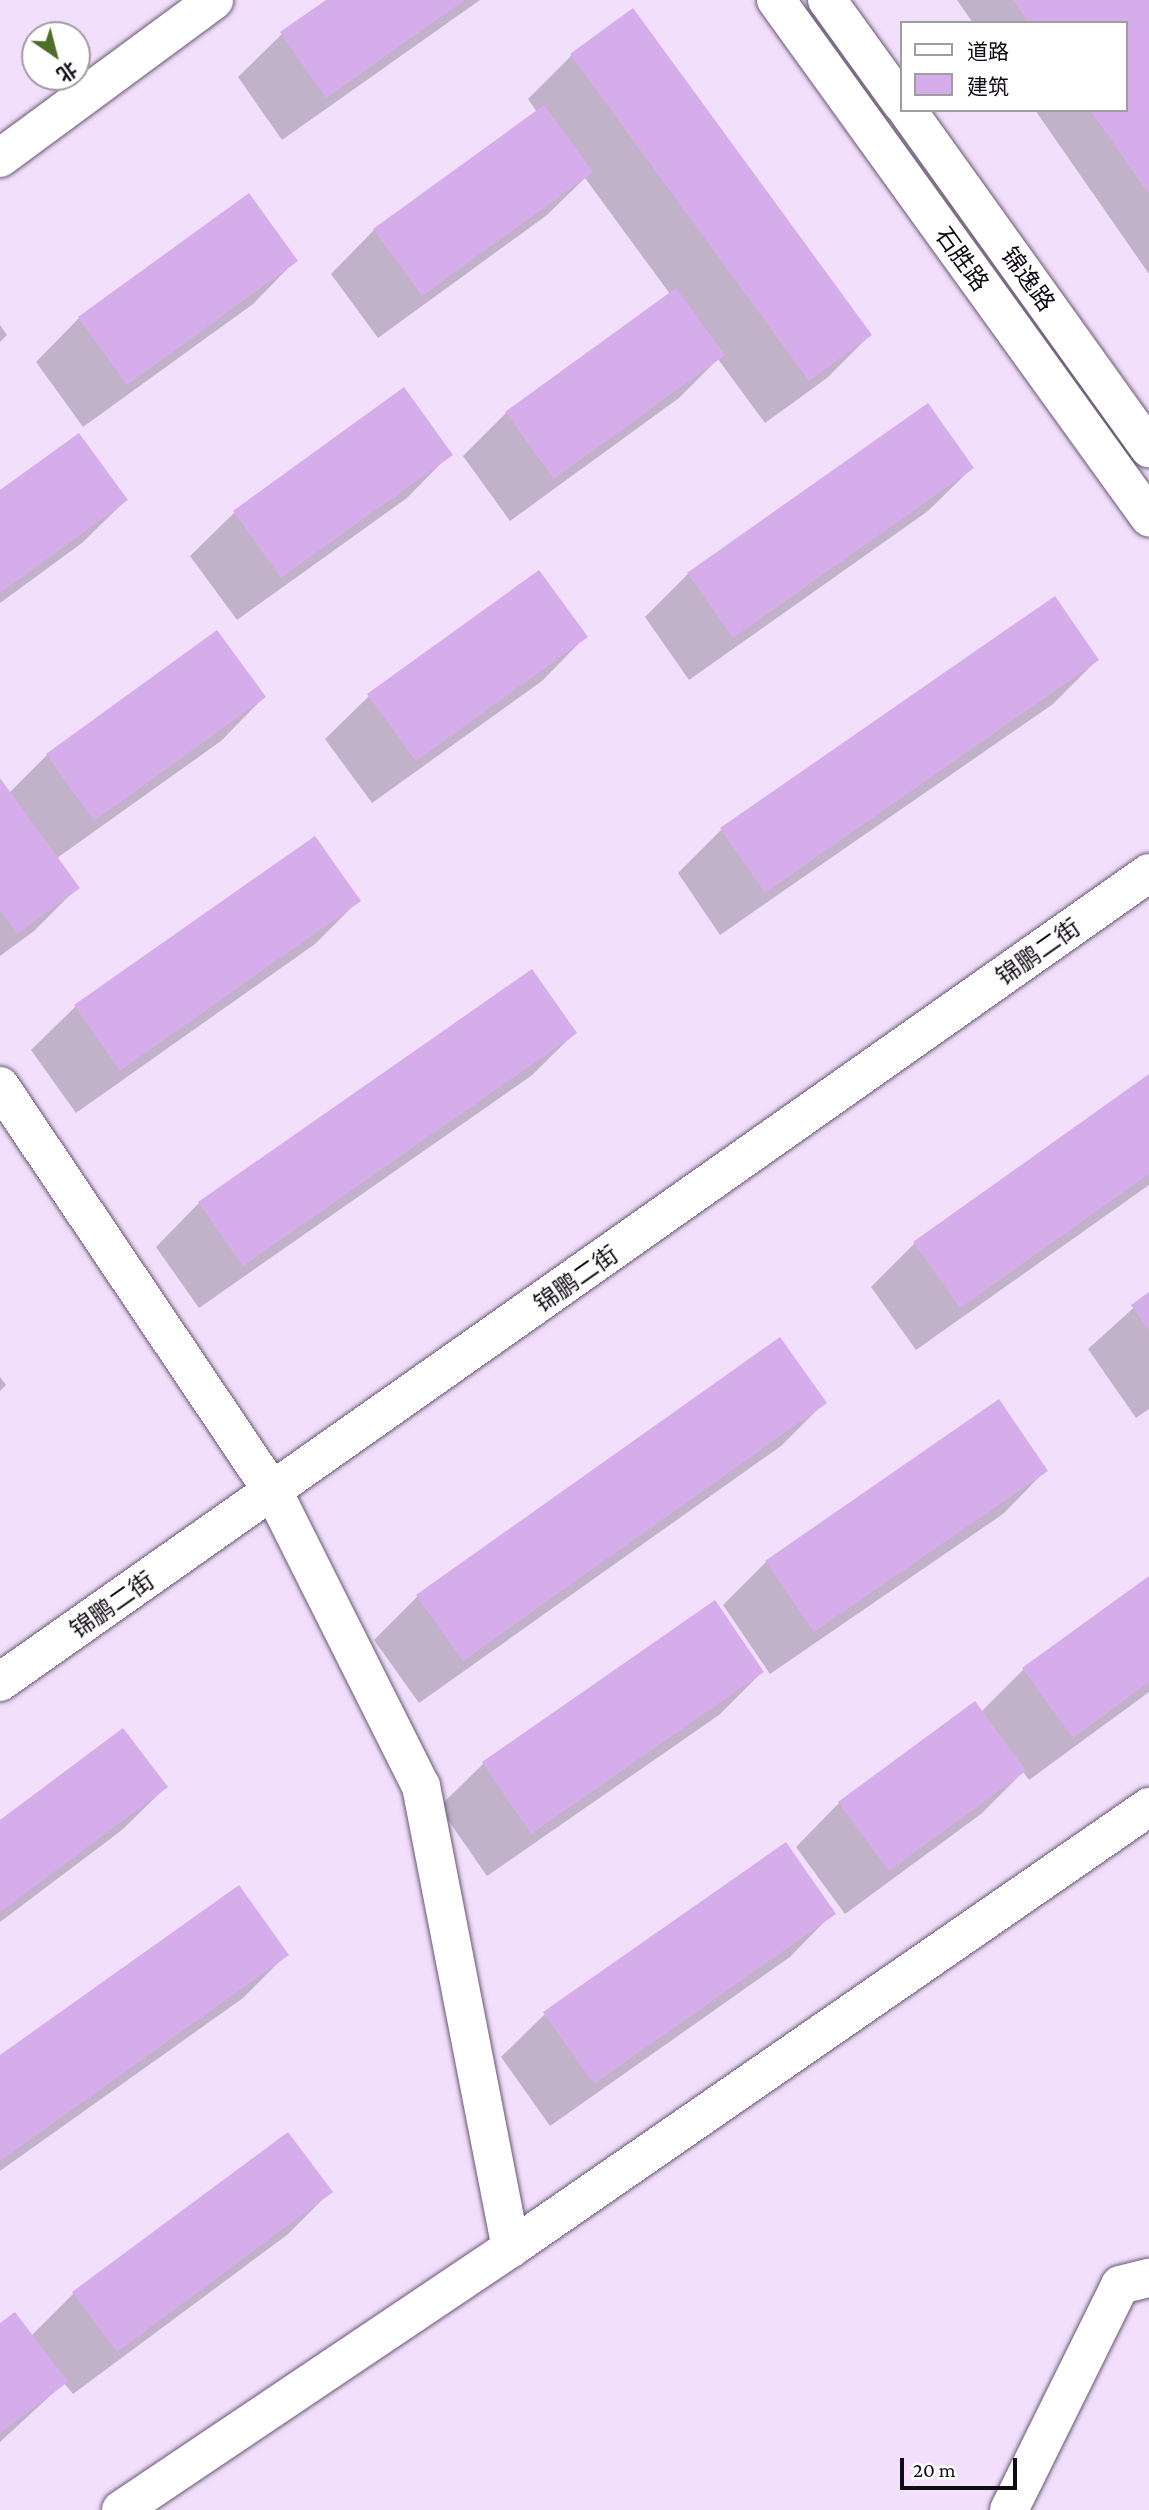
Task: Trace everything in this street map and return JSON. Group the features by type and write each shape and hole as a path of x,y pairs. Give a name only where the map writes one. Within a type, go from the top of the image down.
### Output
{"street":[{"path":"0,158 215,0"},
{"name":"石胜路","path":"776,0 1149,517"},
{"path":"827,0 900,101"},
{"name":"锦逸路","path":"907,112 1149,448"},
{"name":"锦鹏二街","path":"0,1682 274,1493 1149,873"},
{"path":"0,1086 274,1493 421,1786 511,2248"},
{"path":"121,2510 511,2248 1149,1807"},
{"path":"1009,2510 1120,2285 1149,2278"}],"building":[{"path":"326,0 465,0 326,98 280,32"},
{"path":"1013,0 1149,0 1149,194 1091,112 1128,112 1128,21 1028,21"},
{"path":"633,8 872,335 809,381 570,54"},
{"path":"544,105 593,172 422,296 373,229"},
{"path":"249,193 298,261 127,385 78,317"},
{"path":"676,288 725,355 554,479 505,412"},
{"path":"404,387 453,455 281,578 233,511"},
{"path":"928,403 974,468 733,638 687,573"},
{"path":"79,433 128,500 0,593 0,490"},
{"path":"539,570 588,637 416,761 367,694"},
{"path":"1055,596 1099,660 765,893 720,828"},
{"path":"217,630 266,697 94,821 46,754"},
{"path":"0,778 80,888 17,934 0,911"},
{"path":"315,836 361,901 120,1071 74,1005"},
{"path":"532,969 577,1033 243,1266 198,1202"},
{"path":"1149,1074 1149,1174 960,1308 913,1242"},
{"path":"1149,1292 1149,1331 1131,1305"},
{"path":"780,1337 827,1403 463,1661 416,1595"},
{"path":"999,1399 1048,1471 814,1632 765,1561"},
{"path":"1149,1576 1149,1682 1073,1738 1022,1668"},
{"path":"715,1600 764,1672 531,1834 482,1762"},
{"path":"975,1701 1026,1771 889,1871 838,1802"},
{"path":"123,1728 168,1787 0,1912 0,1820"},
{"path":"786,1842 836,1914 594,2084 543,2012"},
{"path":"239,1885 289,1955 0,2161 0,2055"},
{"path":"288,2132 333,2192 117,2352 72,2292"},
{"path":"15,2312 68,2382 0,2433 0,2323"}]}
